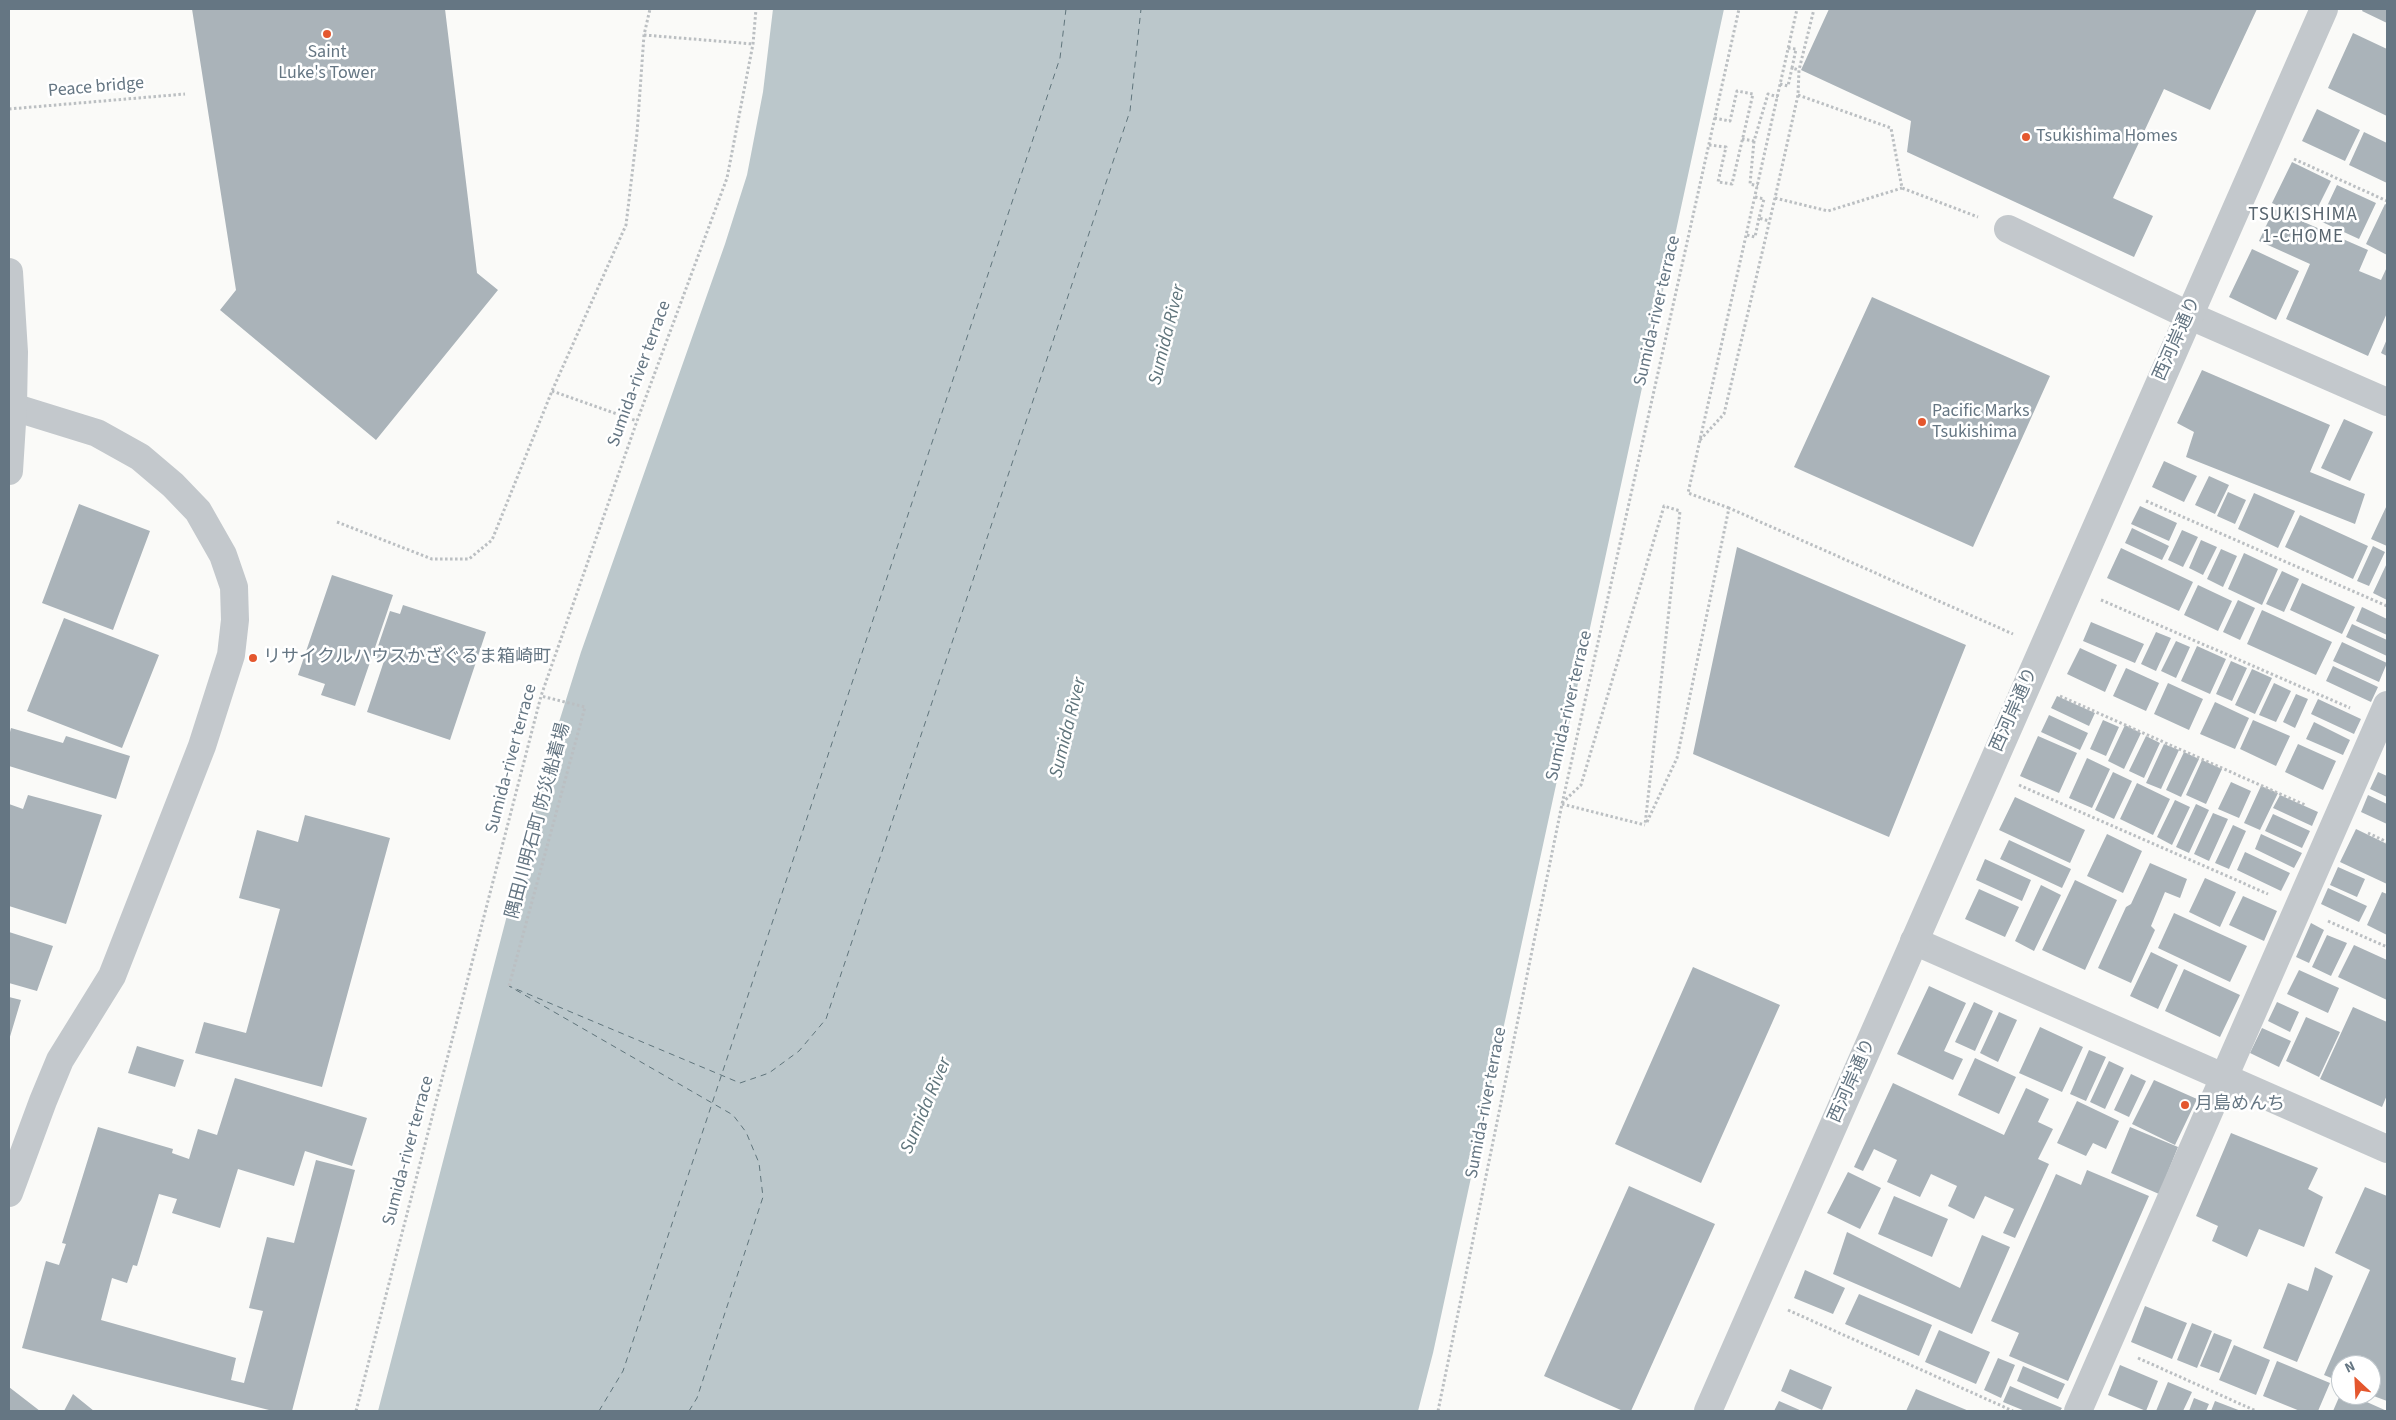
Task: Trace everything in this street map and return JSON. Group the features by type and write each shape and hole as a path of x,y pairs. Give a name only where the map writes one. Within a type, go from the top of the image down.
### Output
{"street":[{"name":"西河岸通り","path":"1708,1411 2324,9"},
{"path":"2008,229 2188,315 2387,402"},
{"path":"9,272 14,352 14,408 9,471"},
{"path":"9,1192 60,1060 112,976 202,746 231,656 235,620 234,587 223,556 198,511 173,485 140,457 97,433 14,408"},
{"path":"2078,1411 2384,713"},
{"path":"1914,941 2387,1149"}],"path":[{"path":"337,522 432,559 469,559 492,540 552,391 626,225 637,133 644,35 650,9"},
{"name":"Sumida-river terrace","path":"356,1411 541,696 637,421 727,178 754,44 756,9"},
{"name":"Sumida-river terrace","path":"1438,1411 1562,804 1739,9"},
{"path":"1797,9 1688,493 1730,508 2016,635"},
{"path":"1700,441 1724,414 1775,198 1798,94 1799,70 1814,9"},
{"path":"644,35 754,44"},
{"path":"1780,84 1788,86 1796,49 1788,48"},
{"path":"1792,68 1799,70"},
{"path":"1709,145 1726,147 1718,182 1732,184 1753,94 1737,91 1730,121 1714,118"},
{"name":"Peace bridge","path":"9,109 185,94"},
{"path":"1758,186 1750,184 1754,141 1768,94 1778,97"},
{"path":"1798,94 1891,128 1902,188"},
{"path":"1742,139 1754,141"},
{"path":"2263,146 2387,201"},
{"path":"1775,198 1828,211 1902,188 2008,229"},
{"path":"1747,235 1755,237 1764,200 1755,197"},
{"path":"1759,218 1769,221"},
{"path":"552,391 637,421"},
{"path":"2113,487 2387,606"},
{"path":"1664,506 1680,511 1646,825 1562,804 1580,784 1664,506"},
{"path":"1646,825 1676,758 1730,508"},
{"path":"2069,587 2384,713"},
{"path":"2028,681 2387,842"},
{"name":"隅田川明石町 防災船着場","path":"509,986 585,707 541,696"},
{"path":"1988,771 2387,947"},
{"path":"1758,1297 2012,1411"},
{"path":"2107,1344 2256,1411"}],"water":[{"name":"Sumida River","path":"773,9 1724,9 1433,1353 1418,1411 378,1411 549,754 581,652 725,244 747,175 763,92"}],"building":[{"path":"192,9 445,9 477,273 498,290 376,440 220,310 236,290"},
{"name":"Tsukishima Homes","path":"1829,9 2257,9 2210,110 2164,89 2113,198 2153,216 2134,257 1907,152 1911,121 1801,70"},
{"path":"2363,9 2387,9 2387,23 2362,11"},
{"path":"2353,33 2387,49 2387,116 2328,88"},
{"path":"2317,109 2360,130 2345,161 2302,141"},
{"path":"2364,132 2387,143 2387,183 2349,165"},
{"path":"2292,162 2331,181 2311,221 2272,203"},
{"path":"2337,185 2376,203 2359,239 2320,221"},
{"path":"2385,204 2387,205 2387,255 2366,244"},
{"path":"2274,209 2368,250 2359,271 2381,280 2387,267 2387,313 2368,356 2286,319 2310,264 2259,241"},
{"path":"2252,249 2299,271 2276,320 2229,297"},
{"name":"Pacific Marks Tsukishima","path":"1872,297 2050,376 1973,547 1794,467"},
{"path":"2387,339 2387,356 2381,353"},
{"path":"2202,370 2330,425 2310,472 2365,494 2355,524 2186,457 2194,432 2177,423"},
{"path":"2344,419 2373,432 2350,481 2321,468"},
{"path":"2164,461 2197,476 2184,502 2152,487"},
{"path":"2209,476 2229,485 2215,514 2195,505"},
{"path":"2228,492 2246,500 2235,524 2217,516"},
{"path":"2254,493 2295,511 2278,548 2238,529"},
{"path":"79,504 150,531 113,630 42,603"},
{"path":"2387,505 2387,546 2371,539"},
{"path":"2140,506 2177,523 2169,541 2131,524"},
{"path":"2300,515 2368,546 2353,579 2285,547"},
{"path":"2132,528 2169,546 2162,560 2125,543"},
{"path":"2182,530 2198,537 2183,567 2168,560"},
{"path":"2201,540 2217,547 2203,575 2189,568"},
{"path":"2373,546 2385,552 2369,586 2357,581"},
{"path":"1737,547 1966,645 1889,837 1693,754"},
{"path":"2121,548 2193,582 2179,611 2107,578"},
{"path":"2221,549 2237,556 2223,587 2207,579"},
{"path":"2244,553 2278,569 2262,605 2228,589"},
{"path":"2387,563 2387,600 2373,593"},
{"path":"2282,571 2299,579 2284,612 2266,604"},
{"path":"332,575 393,595 355,706 321,695 325,684 298,675"},
{"path":"2302,583 2355,607 2342,634 2290,610"},
{"path":"2198,585 2232,601 2218,631 2184,615"},
{"path":"2238,600 2255,608 2240,640 2223,632"},
{"path":"403,605 486,632 450,740 367,712 384,661 374,658 390,611 400,614"},
{"path":"2362,607 2387,619 2387,635 2356,621"},
{"path":"2262,610 2332,642 2316,675 2247,644"},
{"path":"64,618 159,655 122,748 27,711"},
{"path":"2091,622 2144,644 2135,663 2083,641"},
{"path":"2352,624 2387,640 2387,656 2346,637"},
{"path":"2156,632 2171,638 2156,671 2141,664"},
{"path":"2176,641 2190,647 2176,678 2161,671"},
{"path":"2342,642 2387,663 2379,682 2333,661"},
{"path":"2197,646 2226,659 2210,694 2181,681"},
{"path":"2080,648 2117,665 2105,692 2067,674"},
{"path":"2231,661 2247,668 2232,701 2216,694"},
{"path":"2333,666 2378,687 2371,702 2326,681"},
{"path":"2126,668 2159,683 2146,711 2113,696"},
{"path":"2252,669 2272,678 2255,714 2235,705"},
{"path":"2168,683 2203,699 2189,730 2154,714"},
{"path":"2274,683 2291,691 2276,722 2259,715"},
{"path":"2296,694 2308,699 2295,728 2283,722"},
{"path":"2057,696 2095,713 2089,726 2051,708"},
{"path":"2318,699 2361,719 2354,734 2311,714"},
{"path":"2215,702 2249,718 2235,749 2200,734"},
{"path":"2049,715 2088,733 2080,750 2041,732"},
{"path":"2103,720 2119,727 2106,756 2090,749"},
{"path":"2253,720 2290,736 2276,766 2240,749"},
{"path":"2314,722 2350,740 2343,755 2306,739"},
{"path":"2125,725 2141,733 2124,769 2108,761"},
{"path":"11,728 63,743 66,736 130,756 116,799 9,766 9,736"},
{"path":"2038,736 2077,753 2059,793 2020,776"},
{"path":"2146,736 2160,743 2144,778 2129,771"},
{"path":"2164,744 2179,750 2161,789 2146,783"},
{"path":"2298,744 2336,761 2323,790 2285,772"},
{"path":"2184,752 2199,759 2181,797 2166,790"},
{"path":"2087,758 2110,769 2092,808 2069,798"},
{"path":"2202,760 2222,769 2206,804 2186,795"},
{"path":"2113,772 2132,781 2114,819 2095,810"},
{"path":"2378,772 2387,776 2387,797 2370,789"},
{"path":"2231,782 2251,791 2239,818 2218,809"},
{"path":"2137,783 2170,799 2153,835 2120,819"},
{"path":"2261,786 2278,793 2260,830 2244,823"},
{"path":"28,795 102,815 66,924 9,906 9,804 23,809"},
{"path":"2280,795 2318,812 2312,826 2273,808"},
{"path":"2368,795 2387,804 2387,824 2361,812"},
{"path":"2015,797 2085,830 2070,863 1999,830"},
{"path":"2175,800 2190,807 2172,845 2157,837"},
{"path":"2196,804 2209,810 2189,853 2176,847"},
{"path":"2213,813 2228,819 2209,861 2194,854"},
{"path":"2273,814 2310,831 2302,848 2265,831"},
{"path":"305,815 390,838 322,1087 195,1053 204,1022 246,1033 280,909 239,898 257,830 298,842"},
{"path":"2233,825 2246,831 2229,869 2215,863"},
{"path":"2356,829 2387,844 2387,884 2340,862"},
{"path":"2107,834 2142,851 2123,893 2087,876"},
{"path":"2261,834 2302,853 2294,868 2255,849"},
{"path":"2009,840 2071,869 2062,888 2000,859"},
{"path":"2245,852 2290,873 2281,891 2237,870"},
{"path":"1985,859 2031,880 2022,901 1976,880"},
{"path":"2150,863 2187,879 2180,898 2165,892 2151,926 2155,930 2131,983 2098,968 2126,907 2131,904"},
{"path":"2338,867 2365,879 2357,897 2330,885"},
{"path":"2205,878 2236,892 2220,927 2189,912"},
{"path":"2075,880 2117,900 2085,970 2042,950"},
{"path":"2041,885 2061,895 2034,951 2015,941"},
{"path":"2328,888 2367,906 2359,922 2321,904"},
{"path":"1979,889 2019,907 2005,937 1965,919"},
{"path":"2382,892 2387,894 2387,935 2367,925"},
{"path":"2243,896 2277,911 2264,941 2229,925"},
{"path":"2174,913 2247,946 2230,982 2158,948"},
{"path":"2311,923 2324,930 2309,963 2296,957"},
{"path":"9,932 53,946 37,991 9,983"},
{"path":"2327,935 2347,943 2331,976 2312,967"},
{"path":"2354,945 2387,960 2387,1000 2338,977"},
{"path":"2151,952 2178,965 2158,1009 2130,996"},
{"path":"1693,967 1780,1005 1701,1183 1615,1144"},
{"path":"2184,969 2240,995 2220,1037 2165,1011"},
{"path":"2299,970 2339,988 2328,1013 2287,994"},
{"path":"1929,986 1966,1003 1944,1051 1963,1059 1953,1080 1897,1054"},
{"path":"9,997 21,1000 9,1040"},
{"path":"1974,1002 1993,1011 1975,1051 1955,1042"},
{"path":"2277,1002 2299,1012 2290,1032 2268,1021"},
{"path":"2353,1007 2387,1022 2387,1095 2382,1107 2320,1079"},
{"path":"1999,1012 2017,1020 1998,1062 1980,1053"},
{"path":"2306,1017 2340,1032 2319,1077 2286,1061"},
{"path":"2040,1027 2083,1047 2062,1092 2019,1073"},
{"path":"2262,1028 2291,1041 2279,1067 2250,1053"},
{"path":"137,1046 184,1060 175,1087 128,1073"},
{"path":"2089,1050 2106,1057 2086,1101 2070,1094"},
{"path":"1975,1058 2016,1077 1999,1114 1958,1095"},
{"path":"2109,1061 2124,1068 2105,1109 2090,1102"},
{"path":"2131,1074 2146,1081 2129,1117 2114,1110"},
{"path":"235,1078 367,1118 352,1166 305,1151 294,1186 238,1169 220,1228 172,1213 177,1199 159,1194 137,1266 133,1265 127,1283 112,1278 101,1320 236,1358 231,1380 244,1383 263,1311 249,1308 267,1237 294,1243 316,1160 355,1170 292,1411 273,1411 22,1348 46,1261 59,1265 66,1244 62,1243 98,1127 173,1149 172,1153 189,1159 198,1129 217,1135"},
{"path":"2154,1080 2197,1099 2175,1145 2132,1124"},
{"path":"1893,1083 2004,1135 2026,1088 2049,1099 2038,1122 2053,1129 2038,1159 2049,1164 2015,1238 2003,1233 2014,1209 1985,1196 1974,1219 1948,1206 1957,1186 1931,1174 1920,1197 1887,1182 1897,1160 1874,1149 1863,1171 1854,1167"},
{"path":"2077,1101 2119,1121 2106,1149 2093,1143 2086,1156 2057,1143"},
{"path":"2130,1127 2178,1147 2159,1194 2111,1173"},
{"path":"2231,1133 2318,1168 2308,1189 2323,1197 2304,1247 2259,1229 2247,1257 2212,1241 2218,1226 2196,1216"},
{"path":"2087,1170 2149,1196 2068,1381 2009,1356 2019,1333 1991,1321 2056,1174 2081,1185"},
{"path":"1848,1172 1881,1188 1860,1229 1827,1213"},
{"path":"1629,1186 1715,1224 1631,1411 1623,1411 1544,1376"},
{"path":"2365,1187 2387,1196 2387,1401 2381,1399 2381,1355 2333,1355 2370,1270 2335,1253"},
{"path":"1894,1196 1948,1219 1932,1257 1878,1234"},
{"path":"1847,1232 1960,1288 1982,1235 2010,1247 1972,1334 1833,1274"},
{"path":"2315,1267 2333,1276 2297,1362 2263,1348 2288,1283 2308,1291"},
{"path":"1805,1270 1845,1288 1833,1314 1794,1298"},
{"path":"1859,1294 1932,1325 1919,1356 1845,1324"},
{"path":"2145,1306 2187,1323 2172,1359 2131,1342"},
{"path":"2192,1323 2212,1331 2197,1368 2177,1360"},
{"path":"1939,1330 1990,1352 1976,1384 1925,1362"},
{"path":"2214,1333 2232,1340 2219,1373 2200,1366"},
{"path":"2234,1345 2270,1360 2256,1395 2219,1380"},
{"path":"1998,1358 2015,1365 2001,1398 1984,1390"},
{"path":"2331,1359 2331,1378 2324,1375"},
{"path":"2277,1361 2330,1383 2318,1411 2300,1411 2263,1396"},
{"path":"2120,1365 2158,1381 2146,1411 2108,1395"},
{"path":"2023,1366 2065,1384 2058,1399 2017,1381"},
{"path":"1790,1369 1832,1387 1822,1410 1781,1391"},
{"path":"2168,1382 2192,1392 2183,1411 2156,1411"},
{"path":"2010,1386 2062,1408 2060,1411 2025,1411 2003,1402"},
{"path":"9,1387 40,1411 9,1411"},
{"path":"1916,1389 1969,1411 1906,1411"},
{"path":"73,1394 94,1411 64,1411"},
{"path":"2194,1398 2209,1404 2206,1411 2189,1411"},
{"path":"1779,1401 1802,1411 1774,1411"},
{"path":"2215,1401 2241,1411 2211,1411"},
{"path":"2336,1405 2374,1405 2387,1411 2333,1411"}],"ferry route":[{"path":"599,1411 623,1371 1060,58 1066,9"},
{"path":"689,1411 697,1398 763,1197 759,1163 746,1132 733,1115 509,986 740,1083 769,1073 799,1051 826,1019 1130,111 1141,9"}],"place":[{"name":"Saint Luke's Tower","path":"327,34"},
{"name":"Tsukishima Homes","path":"2026,137"},
{"name":"Pacific Marks Tsukishima","path":"1922,422"},
{"name":"リサイクルハウスかざぐるま箱崎町","path":"253,658"},
{"name":"月島めんち","path":"2185,1105"}],"district":[{"name":"TSUKISHIMA 1-CHOME","path":"2303,227"}]}
